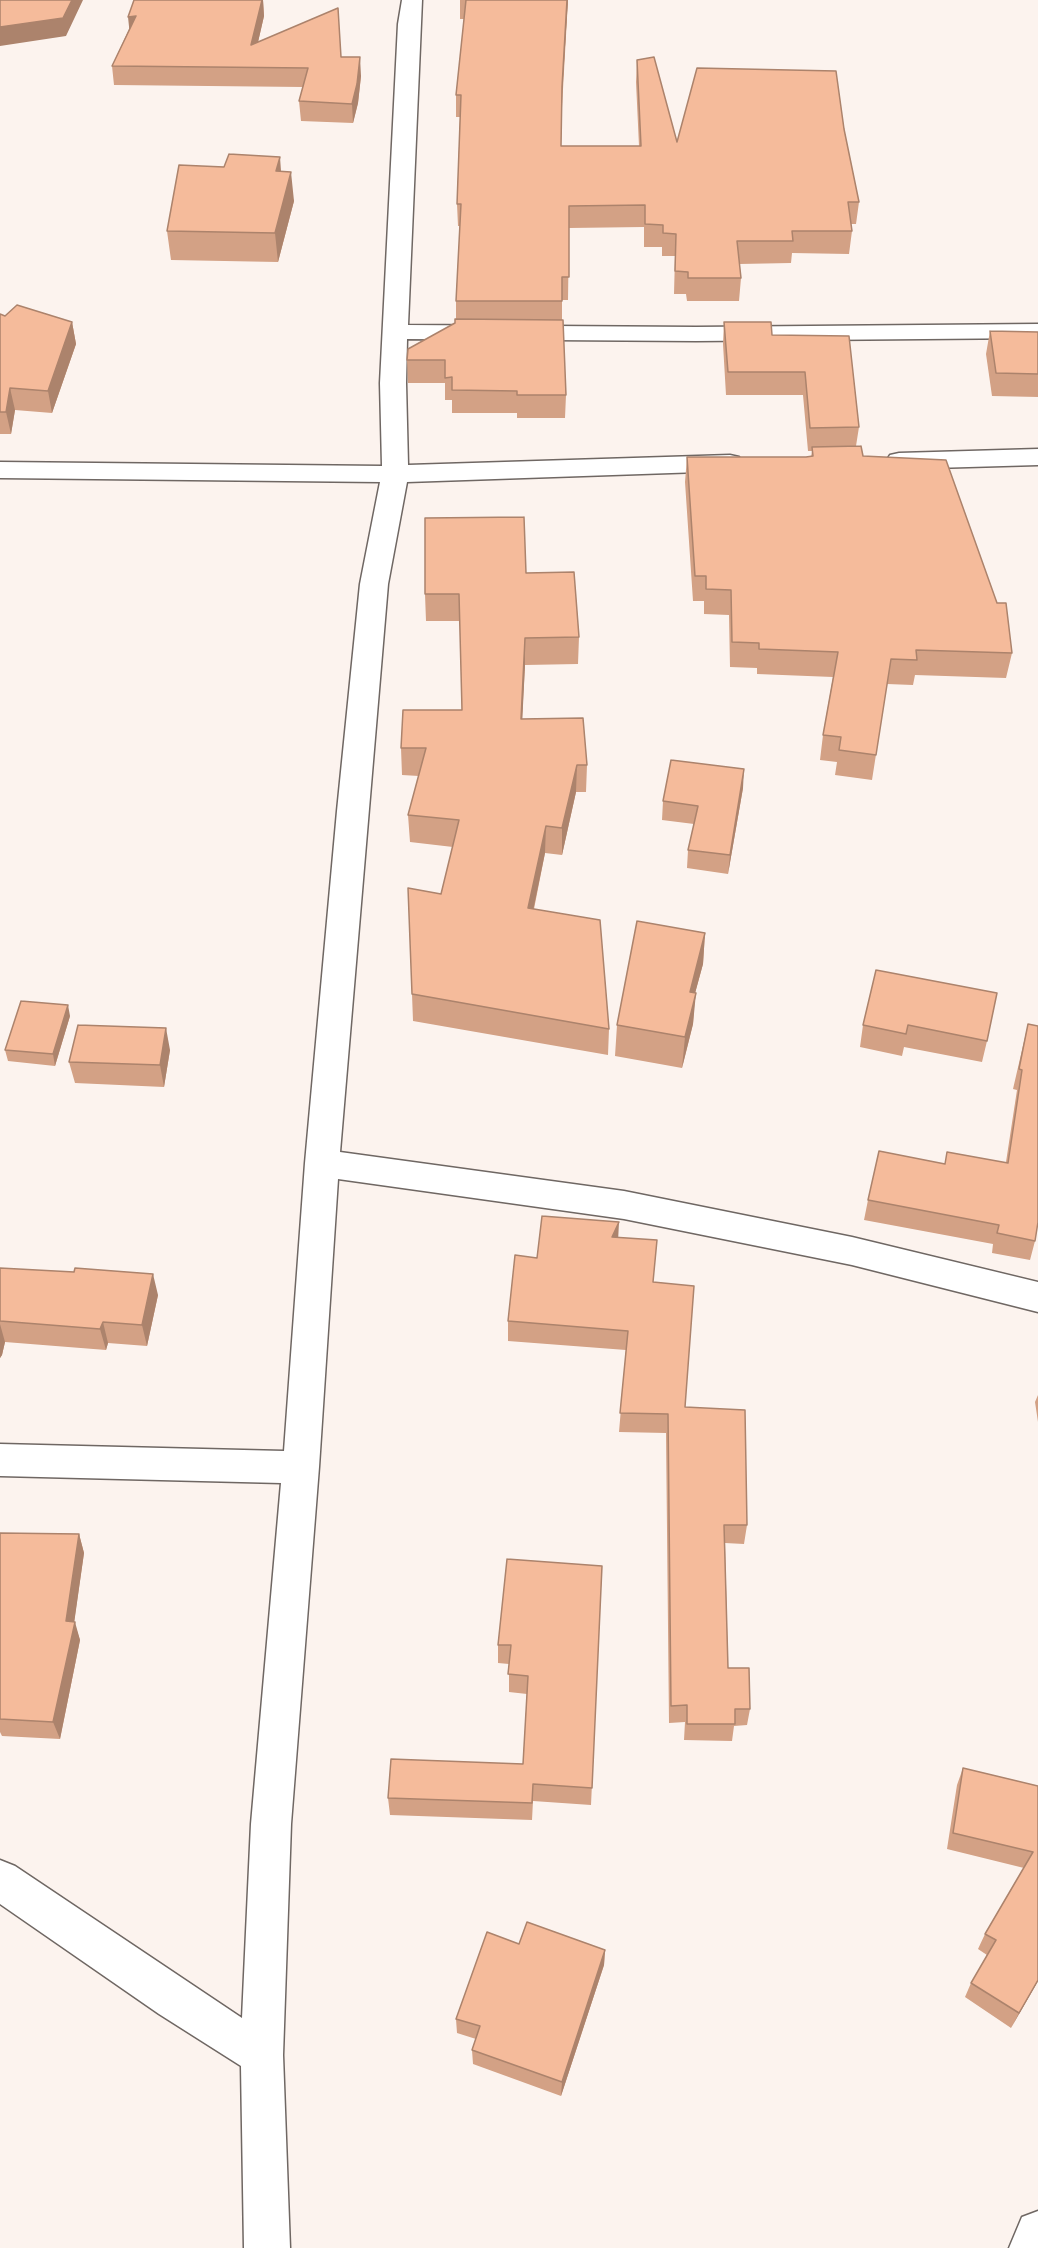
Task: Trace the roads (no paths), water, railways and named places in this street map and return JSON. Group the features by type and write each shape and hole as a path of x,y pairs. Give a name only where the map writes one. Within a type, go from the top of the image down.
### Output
{"street":[{"path":"267,2248 262,2055 271,1824 301,1467 322,1163 374,584 395,474 393,383 409,24 412,0"},
{"path":"395,332 696,334 1038,331"},
{"path":"875,462 1038,457"},
{"path":"0,470 395,474 756,463"},
{"path":"322,1163 624,1205 852,1251 1038,1297"},
{"path":"0,1460 218,1467 301,1467"},
{"path":"0,1880 174,1999 262,2055"},
{"path":"1032,2248 1038,2233"}]}
